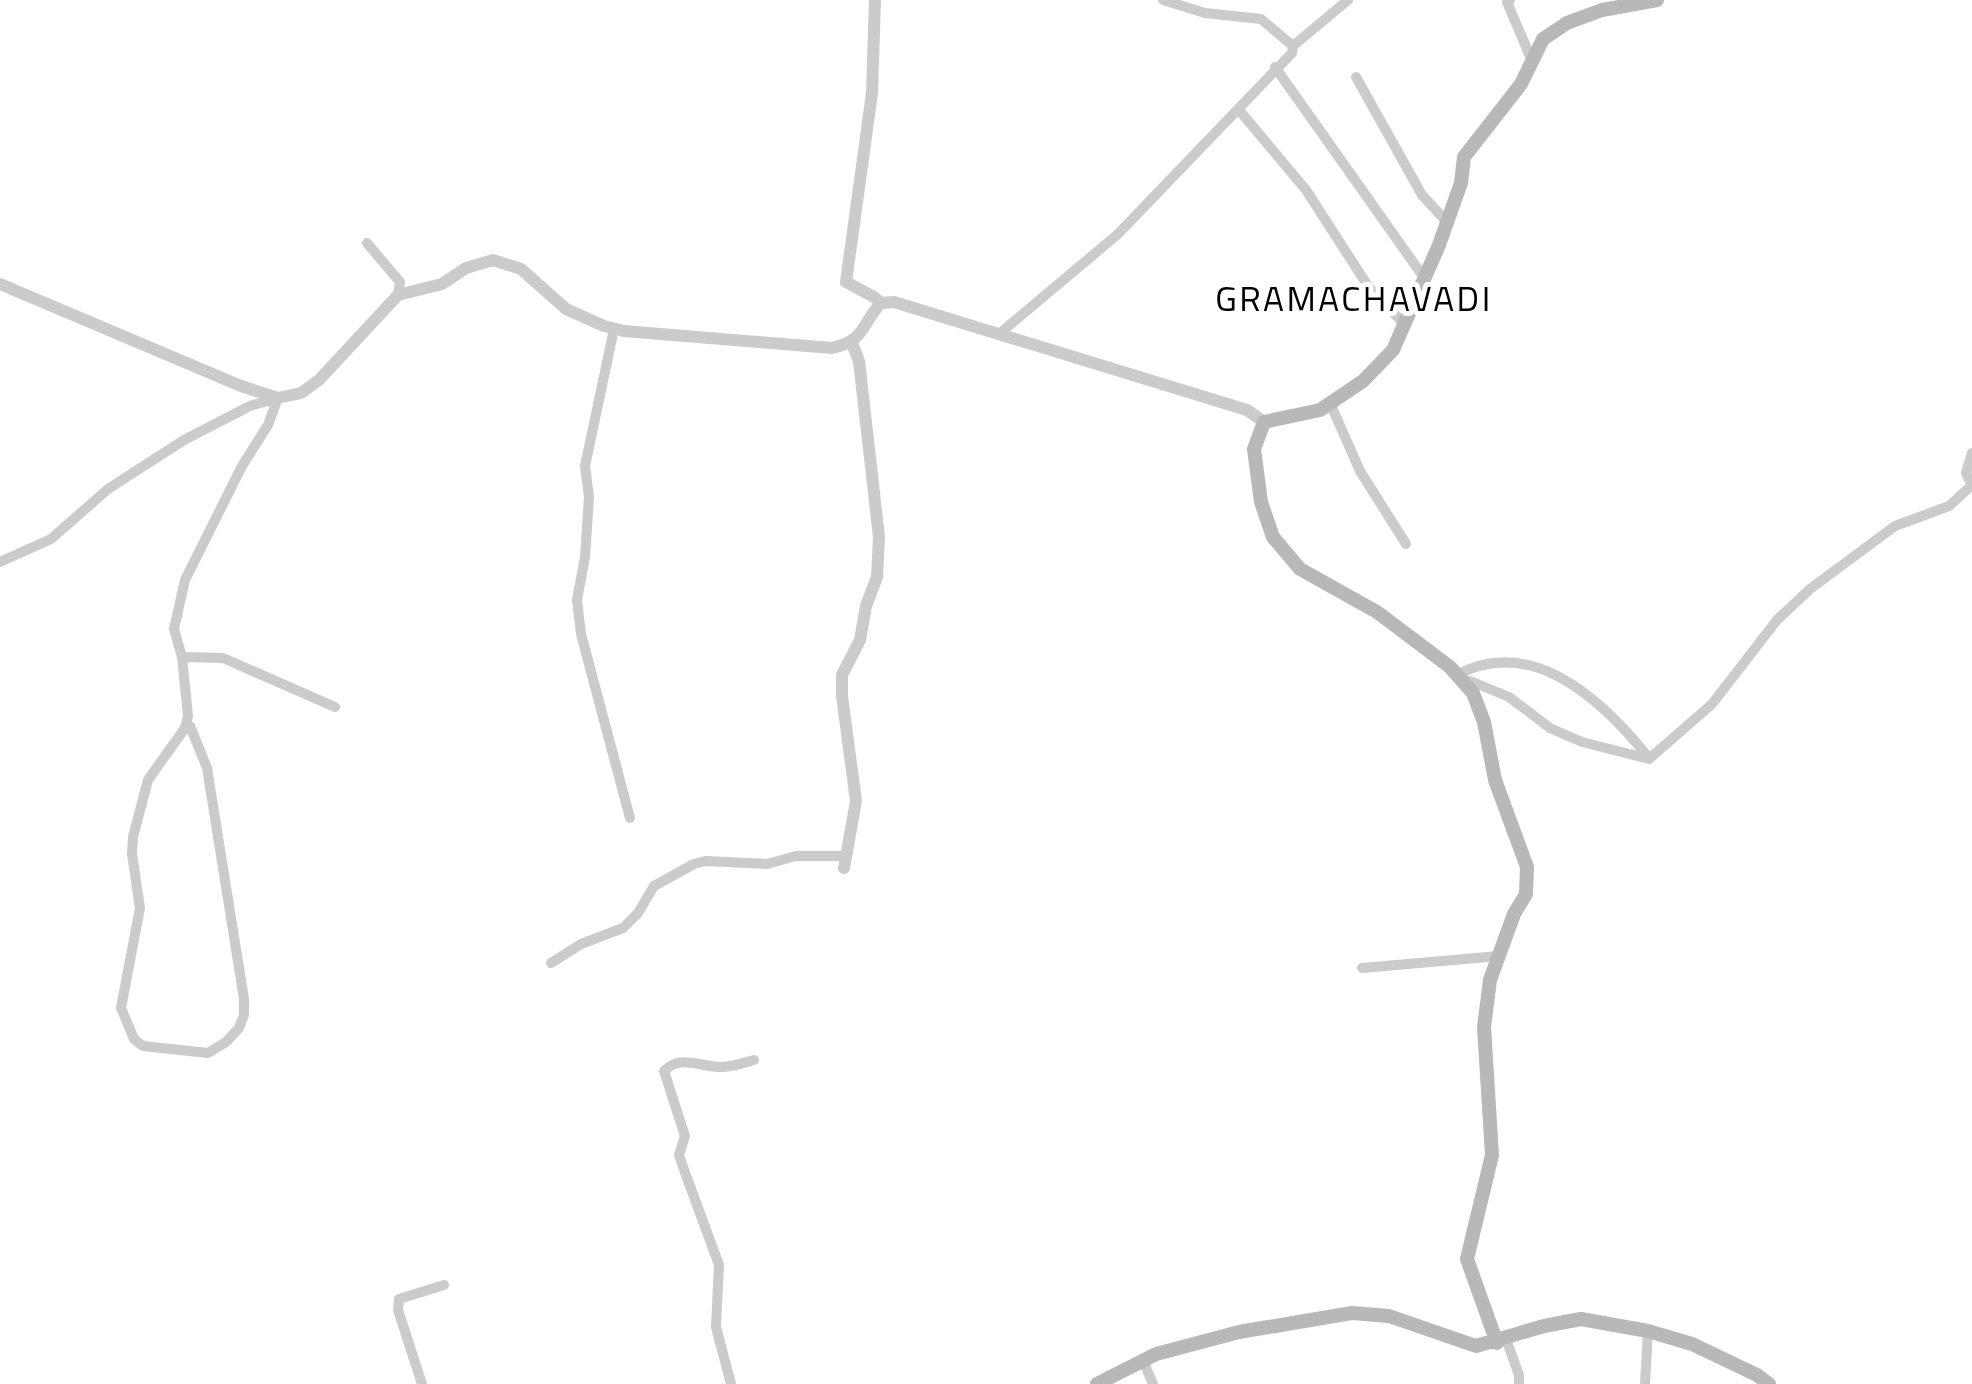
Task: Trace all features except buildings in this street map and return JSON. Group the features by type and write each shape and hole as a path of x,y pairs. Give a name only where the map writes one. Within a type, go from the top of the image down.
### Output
{"main road":[{"path":"1502,1341 1467,1260 1492,1155 1484,1027 1490,980 1526,894 1526,867 1495,780 1484,722 1473,693 1377,612 1300,569 1274,536 1261,502 1254,450 1264,422 1320,410 1364,381 1393,350 1447,222 1461,183 1464,158 1521,84 1542,38 1602,10 1657,0"},
{"path":"1097,1384 1143,1361 1239,1332 1352,1312 1388,1316 1476,1346 1580,1320 1648,1331 1692,1344 1769,1384"}],"street":[{"path":"875,0 872,93 846,282 880,304"},
{"path":"1163,0 1204,13 1261,19 1293,46"},
{"path":"1204,13 1208,0"},
{"path":"999,334 1118,234 1239,110 1292,53 1293,46 1348,0"},
{"path":"1507,1 1532,61"},
{"path":"1518,28 1534,35 1552,32"},
{"path":"1276,67 1425,279"},
{"path":"1356,77 1422,196 1447,222"},
{"path":"1239,110 1306,190 1368,286 1405,325"},
{"path":"367,244 400,282 398,295"},
{"path":"0,562 51,539 108,488 184,440 250,406 301,393 319,380 398,295 442,284 466,268 493,260 520,268 566,309 614,328 832,348 852,343 880,304 894,302 1247,410 1264,422"},
{"path":"0,284 278,398"},
{"path":"614,328 584,466 588,497 585,557 577,600 581,634 630,818"},
{"path":"551,963 581,944 623,928 638,913 654,886 694,864 767,864 796,856 845,862 856,802 842,675 860,640 877,576 878,538 863,393 852,343"},
{"path":"185,728 190,726 208,768 244,999 238,1028 226,1042 208,1053 143,1046 134,1039 121,1008 140,908 133,837 148,780 185,728 188,716 182,657 174,629 185,580 242,466 268,425 278,398"},
{"path":"1330,403 1360,470 1406,544"},
{"path":"1649,758 1712,704 1777,620 1810,589 1895,526 1949,506 1971,486 1966,473 1972,453"},
{"path":"182,657 223,658 335,707"},
{"path":"1456,675 1473,666 1501,662 1558,674 1624,728 1649,758"},
{"path":"1456,675 1509,697 1550,728 1582,742 1649,758"},
{"path":"1362,968 1499,956"},
{"path":"732,1384 716,1327 719,1266 682,1167 684,1136 664,1071 674,1063 687,1061 724,1067 754,1060"},
{"path":"422,1384 398,1310 399,1299 444,1285"},
{"path":"1645,1384 1648,1331"},
{"path":"1502,1341 1519,1374 1519,1384"},
{"path":"1143,1361 1153,1384"}],"district":[{"name":"GRAMACHAVADI","path":"1354,299"}]}
